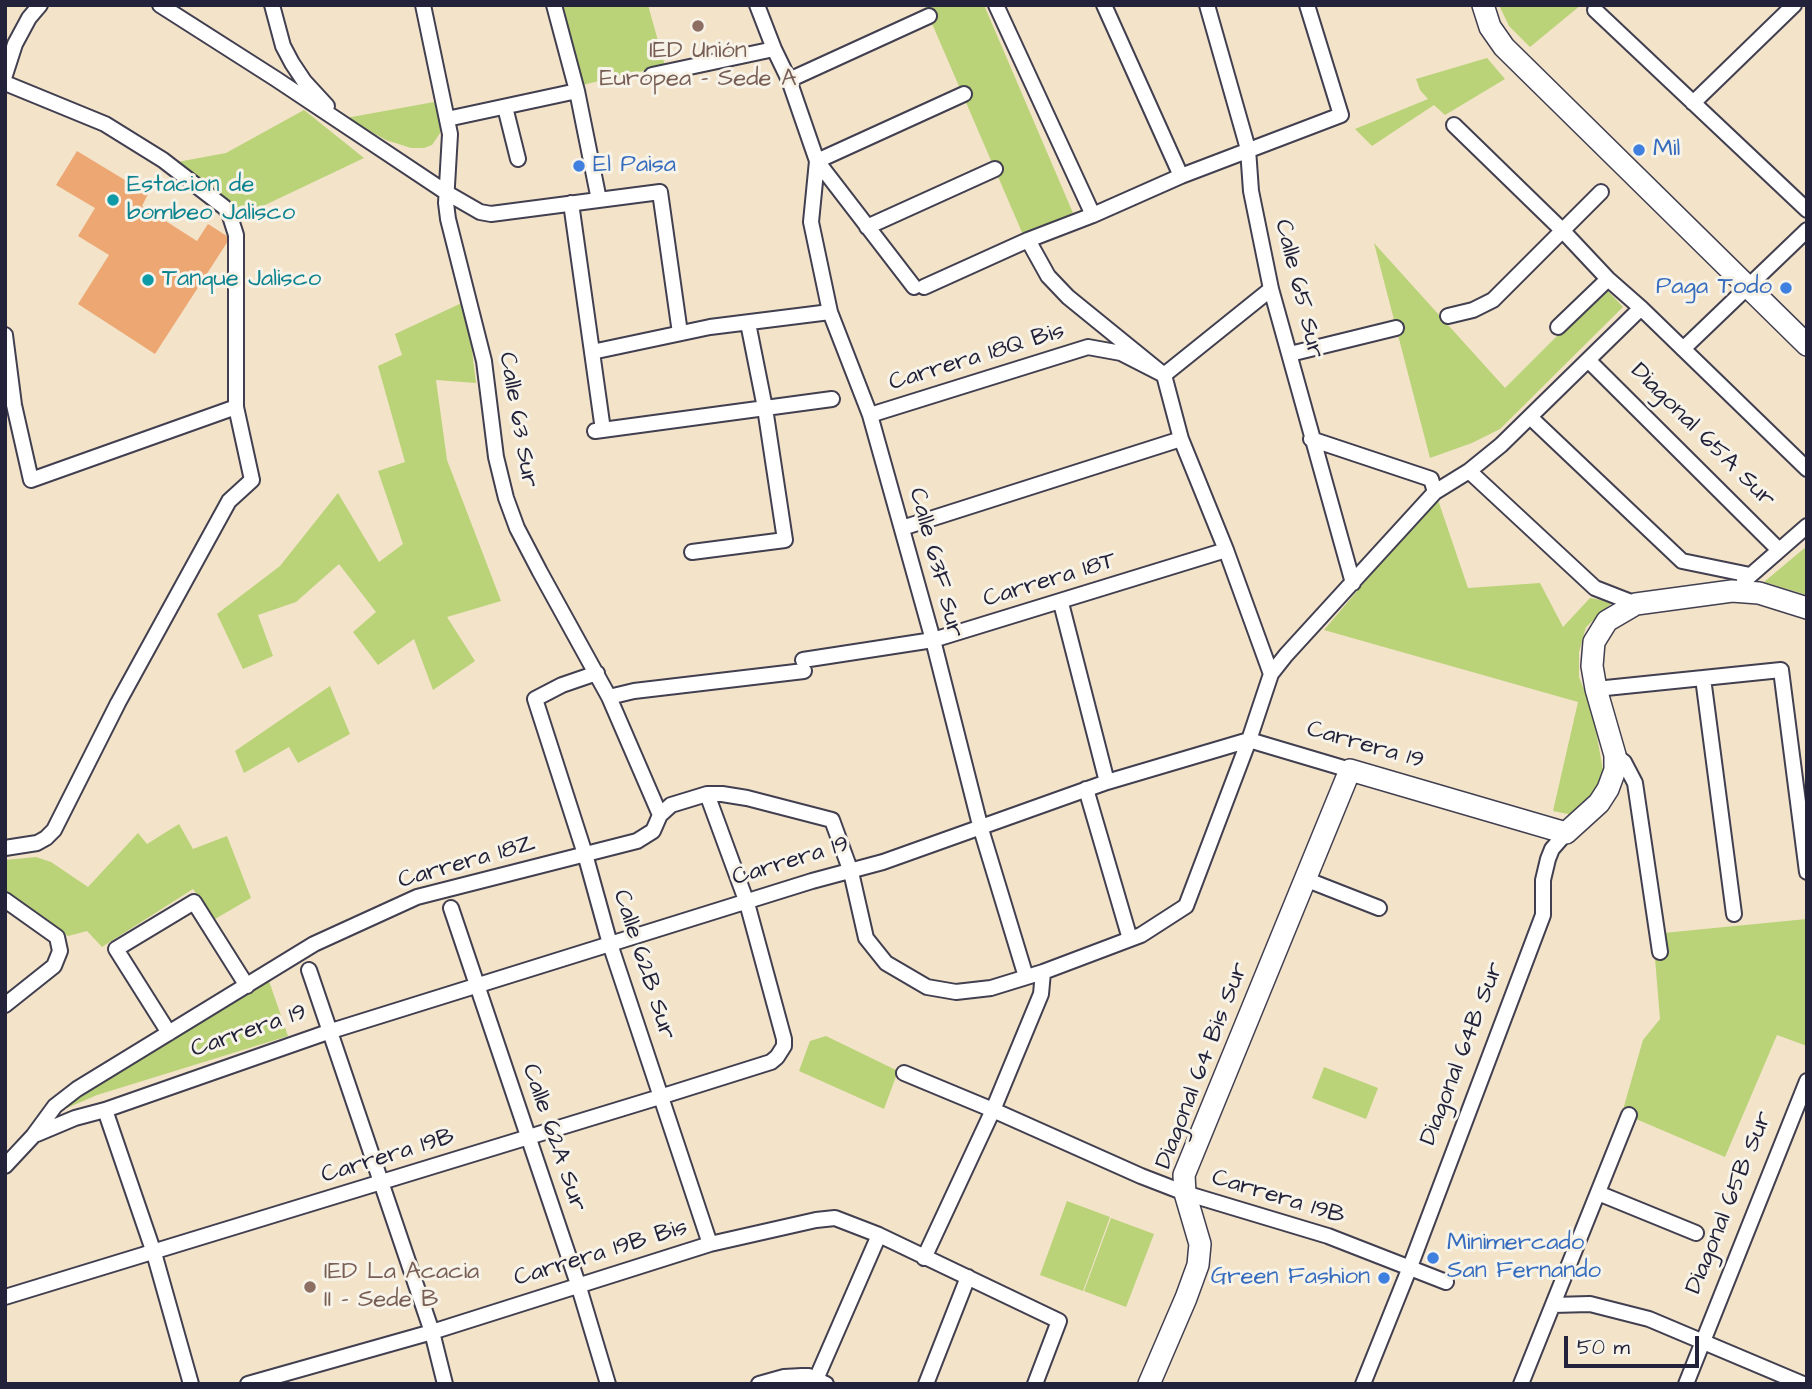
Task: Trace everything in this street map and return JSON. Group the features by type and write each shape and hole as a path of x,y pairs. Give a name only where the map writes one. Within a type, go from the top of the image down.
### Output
{"street":[{"path":"5,75 15,44 29,18 40,5"},
{"path":"160,5 480,212 491,214 660,192 680,333"},
{"path":"272,5 292,63 304,81 351,129"},
{"name":"Calle 63 Sur","path":"423,5 447,119 450,145 448,219 484,360 496,457 506,498 517,528 609,697 660,815"},
{"path":"554,5 577,91 599,200"},
{"path":"757,5 789,80 817,161 867,227 919,287 1181,176 1341,115 1307,5"},
{"path":"996,5 1093,215"},
{"path":"1104,5 1181,176"},
{"name":"Calle 65 Sur","path":"1207,5 1248,149 1251,191 1271,289 1353,583"},
{"path":"1483,5 1490,27 1504,47 1807,345"},
{"path":"1693,103 1794,5"},
{"path":"1595,10 1807,210"},
{"path":"789,80 929,16"},
{"path":"652,75 774,49"},
{"path":"5,83 106,124 163,160 224,207 232,220 236,235 236,407 252,480 229,501 118,703 51,834 31,845 5,848"},
{"path":"447,119 577,91"},
{"path":"817,161 964,94"},
{"path":"505,107 518,159"},
{"path":"1454,125 1562,230 1608,279 1641,307 1807,469"},
{"name":"Calle 63F Sur","path":"817,161 811,222 830,312 870,415 933,640 981,829 1026,977"},
{"path":"867,227 995,169"},
{"path":"1448,316 1473,310 1493,300 1601,192"},
{"path":"571,203 592,352 599,430 832,399"},
{"path":"1683,349 1807,230"},
{"path":"1028,240 1048,276 1068,297 1164,375 1181,439 1271,674"},
{"path":"1558,327 1608,279"},
{"path":"1164,375 1271,289"},
{"path":"851,872 866,938 886,962 927,988 956,992 974,992 1043,972 1141,935 1186,906 1271,674 1300,638 1435,492 1469,471 1530,417 1641,307"},
{"path":"592,352 680,333 830,312"},
{"path":"692,552 785,540 765,408 748,323"},
{"path":"1290,354 1395,328"},
{"path":"5,335 15,405 32,480 236,407"},
{"name":"Carrera 18Q Bis","path":"870,415 1088,347 1121,353 1164,375"},
{"name":"Diagonal 65A Sur","path":"1588,360 1779,550"},
{"path":"1530,417 1682,561 1750,575"},
{"path":"902,528 1181,439"},
{"path":"1311,439 1431,479 1435,492"},
{"path":"1469,471 1595,588 1636,604"},
{"path":"1732,591 1807,526"},
{"name":"Carrera 18T","path":"609,697 804,666 933,640 1226,551"},
{"path":"1660,952 1634,783 1624,762 1615,755 1596,689 1592,654 1599,631 1615,615 1636,604 1732,591 1759,593 1807,608"},
{"path":"1061,603 1107,782"},
{"path":"1596,689 1781,670 1807,872"},
{"name":"Calle 62B Sur","path":"597,673 562,685 535,699 585,854 610,944 663,1096 710,1244"},
{"path":"1703,678 1734,914"},
{"name":"Carrera 19","path":"33,1136 75,1118 106,1110 328,1032 812,881 851,872 981,829 1107,782 1249,740 1566,833"},
{"name":"Diagonal 64B Sur","path":"1363,1384 1543,915 1543,880 1552,849 1599,803 1615,770 1615,755"},
{"name":"Diagonal 64 Bis Sur","path":"1149,1384 1198,1265 1200,1244 1183,1183 1189,1160 1350,770"},
{"path":"1086,789 1130,939"},
{"path":"707,794 747,903"},
{"name":"Carrera 18Z","path":"5,1166 33,1136 55,1106 77,1089 314,944 417,897 638,841 649,835 657,826 660,815 671,805 707,794 722,794 832,820 851,872"},
{"path":"1305,880 1379,908"},
{"path":"5,900 57,937 60,951 54,966 5,1005"},
{"path":"169,1033 116,949 194,902 247,986"},
{"name":"Carrera 19B","path":"5,1297 771,1062 781,1052 784,1039 747,903"},
{"name":"Calle 62A Sur","path":"451,908 578,1284 608,1384"},
{"path":"309,970 432,1332 445,1384"},
{"path":"924,1258 993,1110 1041,994 1043,972"},
{"name":"Carrera 19B","path":"904,1073 1185,1193 1328,1236 1446,1282"},
{"name":"Diagonal 65B Sur","path":"1686,1384 1807,1081"},
{"path":"106,1110 154,1253 191,1384"},
{"path":"1521,1384 1629,1115"},
{"path":"1598,1193 1696,1233"},
{"name":"Carrera 19B Bis","path":"248,1384 432,1332 710,1244 757,1231 835,1218 879,1235 1059,1321 1035,1384"},
{"path":"759,1384 784,1377 809,1376 819,1382 879,1235"},
{"path":"926,1384 968,1278"},
{"path":"1553,1305 1590,1304 1649,1319 1803,1384"}],"green space":[{"path":"562,5 648,5 665,66 582,85"},
{"path":"924,5 984,5 1073,213 1024,237"},
{"path":"1499,5 1581,5 1530,47 1509,26"},
{"path":"1487,58 1505,79 1445,115 1434,105 1372,146 1355,129 1428,99 1420,90 1416,79"},
{"path":"434,102 442,123 440,133 432,145 424,148 411,148 386,140 346,118"},
{"path":"304,110 364,158 246,214 172,163 226,153"},
{"path":"1374,243 1505,388 1605,288 1623,307 1500,429 1472,443 1430,458"},
{"path":"466,301 476,383 436,380 447,460 501,601 447,617 475,661 433,690 414,639 378,665 353,632 376,612 339,564 296,602 258,615 273,656 243,669 217,614 280,566 338,493 379,562 403,544 378,471 405,462 378,366 402,355 395,334"},
{"path":"1437,497 1468,588 1540,583 1563,627 1590,598 1613,602 1586,627 1579,652 1579,677 1592,709 1604,776 1593,796 1573,815 1553,811 1578,702 1324,630"},
{"path":"1807,546 1807,595 1764,582"},
{"path":"330,686 350,734 298,763 289,747 244,773 235,751"},
{"path":"179,824 193,849 227,836 251,898 215,919 193,889 102,947 87,931 68,936 5,893 5,860 36,857 51,862 88,887 138,833 147,844"},
{"path":"1807,919 1807,1046 1777,1035 1725,1157 1622,1113 1643,1040 1660,1019 1653,934"},
{"path":"269,981 288,1036 97,1095 60,1111 82,1094"},
{"path":"826,1036 898,1071 884,1109 799,1071 810,1041"},
{"path":"1324,1067 1378,1088 1366,1119 1312,1098"},
{"path":"1067,1201 1110,1217 1083,1291 1040,1275"},
{"path":"1111,1218 1154,1234 1126,1307 1084,1291"}],"building":[{"name":"Tanque Jalisco","path":"77,151 148,194 142,206 197,241 208,224 230,238 155,354 78,304 109,255 78,236 95,208 56,185"}],"place":[{"name":"IED Unión Europea - Sede A","path":"698,26"},
{"name":"Mil","path":"1639,150"},
{"name":"El Paisa","path":"579,166"},
{"name":"Estacion de bombeo Jalisco","path":"113,200"},
{"name":"Tanque Jalisco","path":"148,280"},
{"name":"Paga Todo","path":"1786,288"},
{"name":"Minimercado San Fernando","path":"1433,1258"},
{"name":"Green Fashion","path":"1384,1278"},
{"name":"IED La Acacia II - Sede B","path":"310,1287"}]}
